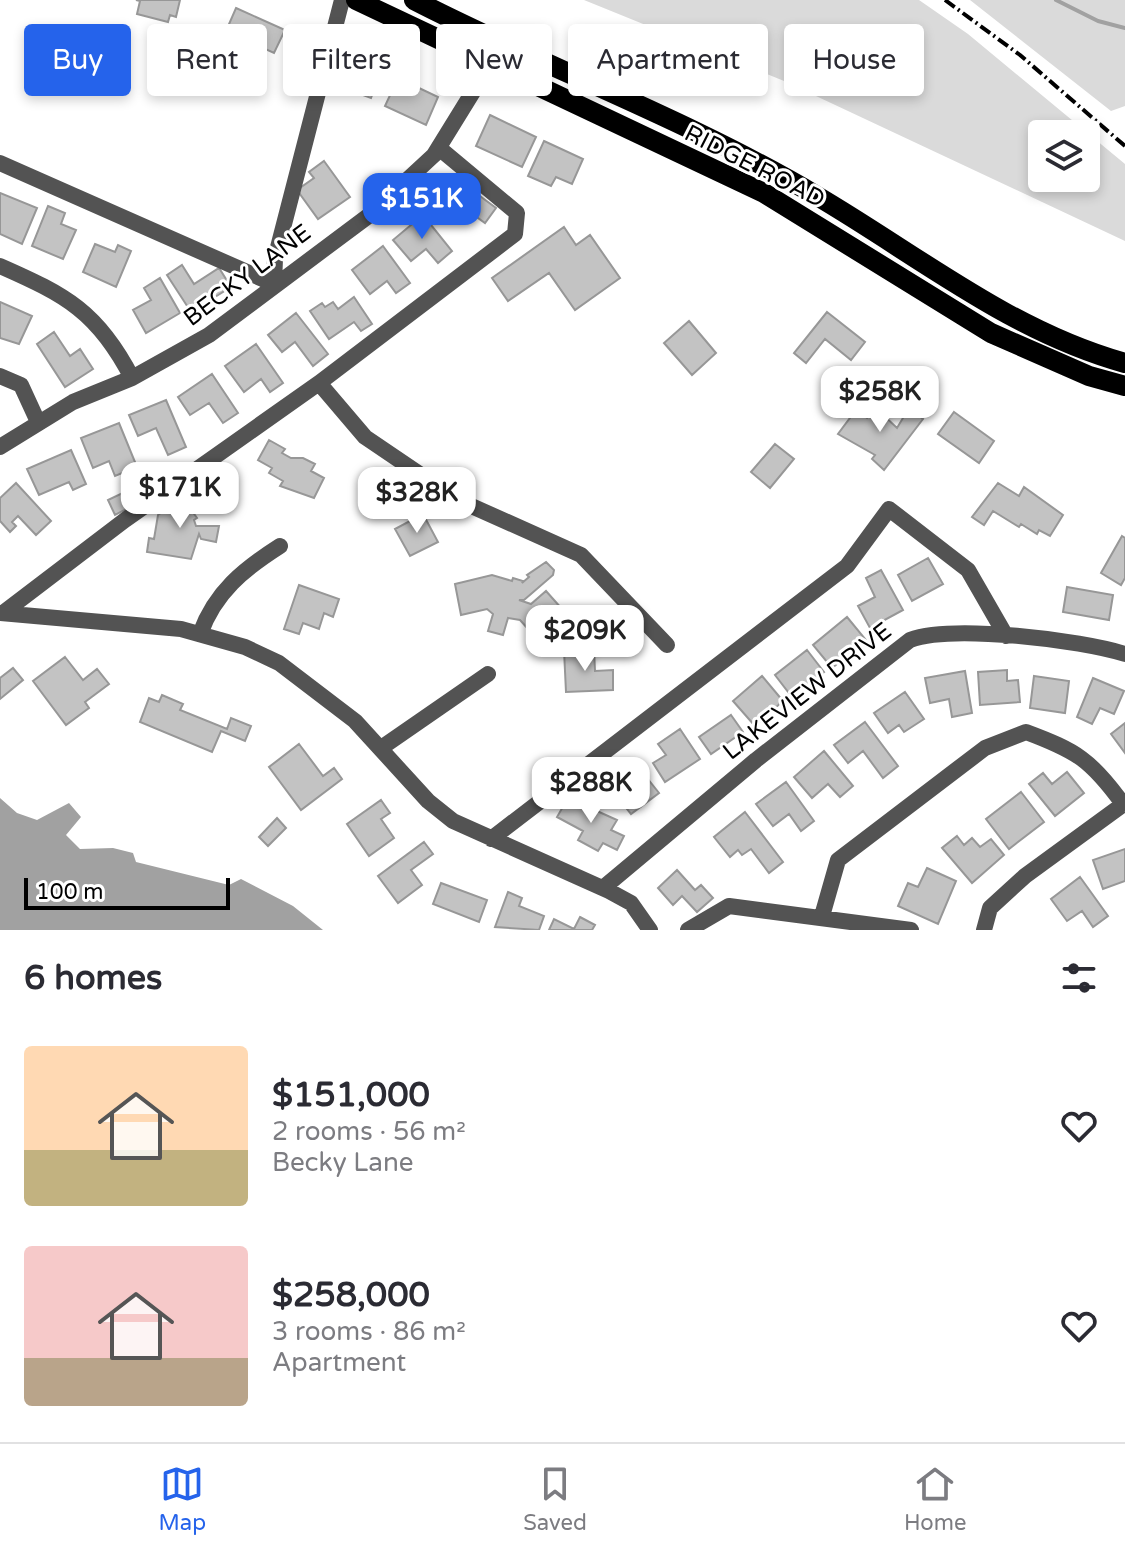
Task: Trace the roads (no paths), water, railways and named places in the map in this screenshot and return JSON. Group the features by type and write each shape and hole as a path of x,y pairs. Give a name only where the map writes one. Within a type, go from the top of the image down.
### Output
{"main road":[{"name":"RIDGE ROAD","path":"356,0 436,38"},
{"name":"RIDGE ROAD","path":"414,0 461,24"},
{"name":"RIDGE ROAD","path":"552,68 723,147 843,213 979,299 1075,346 1125,363"},
{"name":"RIDGE ROAD","path":"552,94 764,193 991,333 1065,365 1125,386"},
{"path":"830,234 843,213"}],"street":[{"path":"0,163 274,284 275,259 342,0"},
{"name":"BECKY LANE","path":"0,447 73,402 132,378 209,335 367,217 423,168 439,148 470,96"},
{"path":"1,613 125,520 319,383 515,234 517,213 439,148"},
{"path":"0,266 49,287 80,307 106,332 132,378"},
{"path":"1065,365 1075,346"},
{"path":"0,376 21,385 38,422"},
{"path":"319,383 365,437 458,500 581,555 667,645"},
{"path":"491,839 847,566 889,509 968,570 1006,636"},
{"path":"200,634 208,611 238,575 280,546"},
{"path":"1,613 200,634 245,647 279,663 355,721 428,801 453,821 631,903 650,930"},
{"name":"LAKEVIEW DRIVE","path":"603,888 756,760 910,640 936,632 1006,636 1124,651"},
{"path":"381,748 488,674"},
{"path":"822,916 838,860 985,748 1026,732 1074,750 1101,773 1124,804 1025,876 990,908 984,930"},
{"path":"688,930 729,906 911,930"}],"waterway":[{"path":"1056,0 1098,21 1125,28"}],"railway":[{"path":"945,0 1020,55 1125,146"}]}
